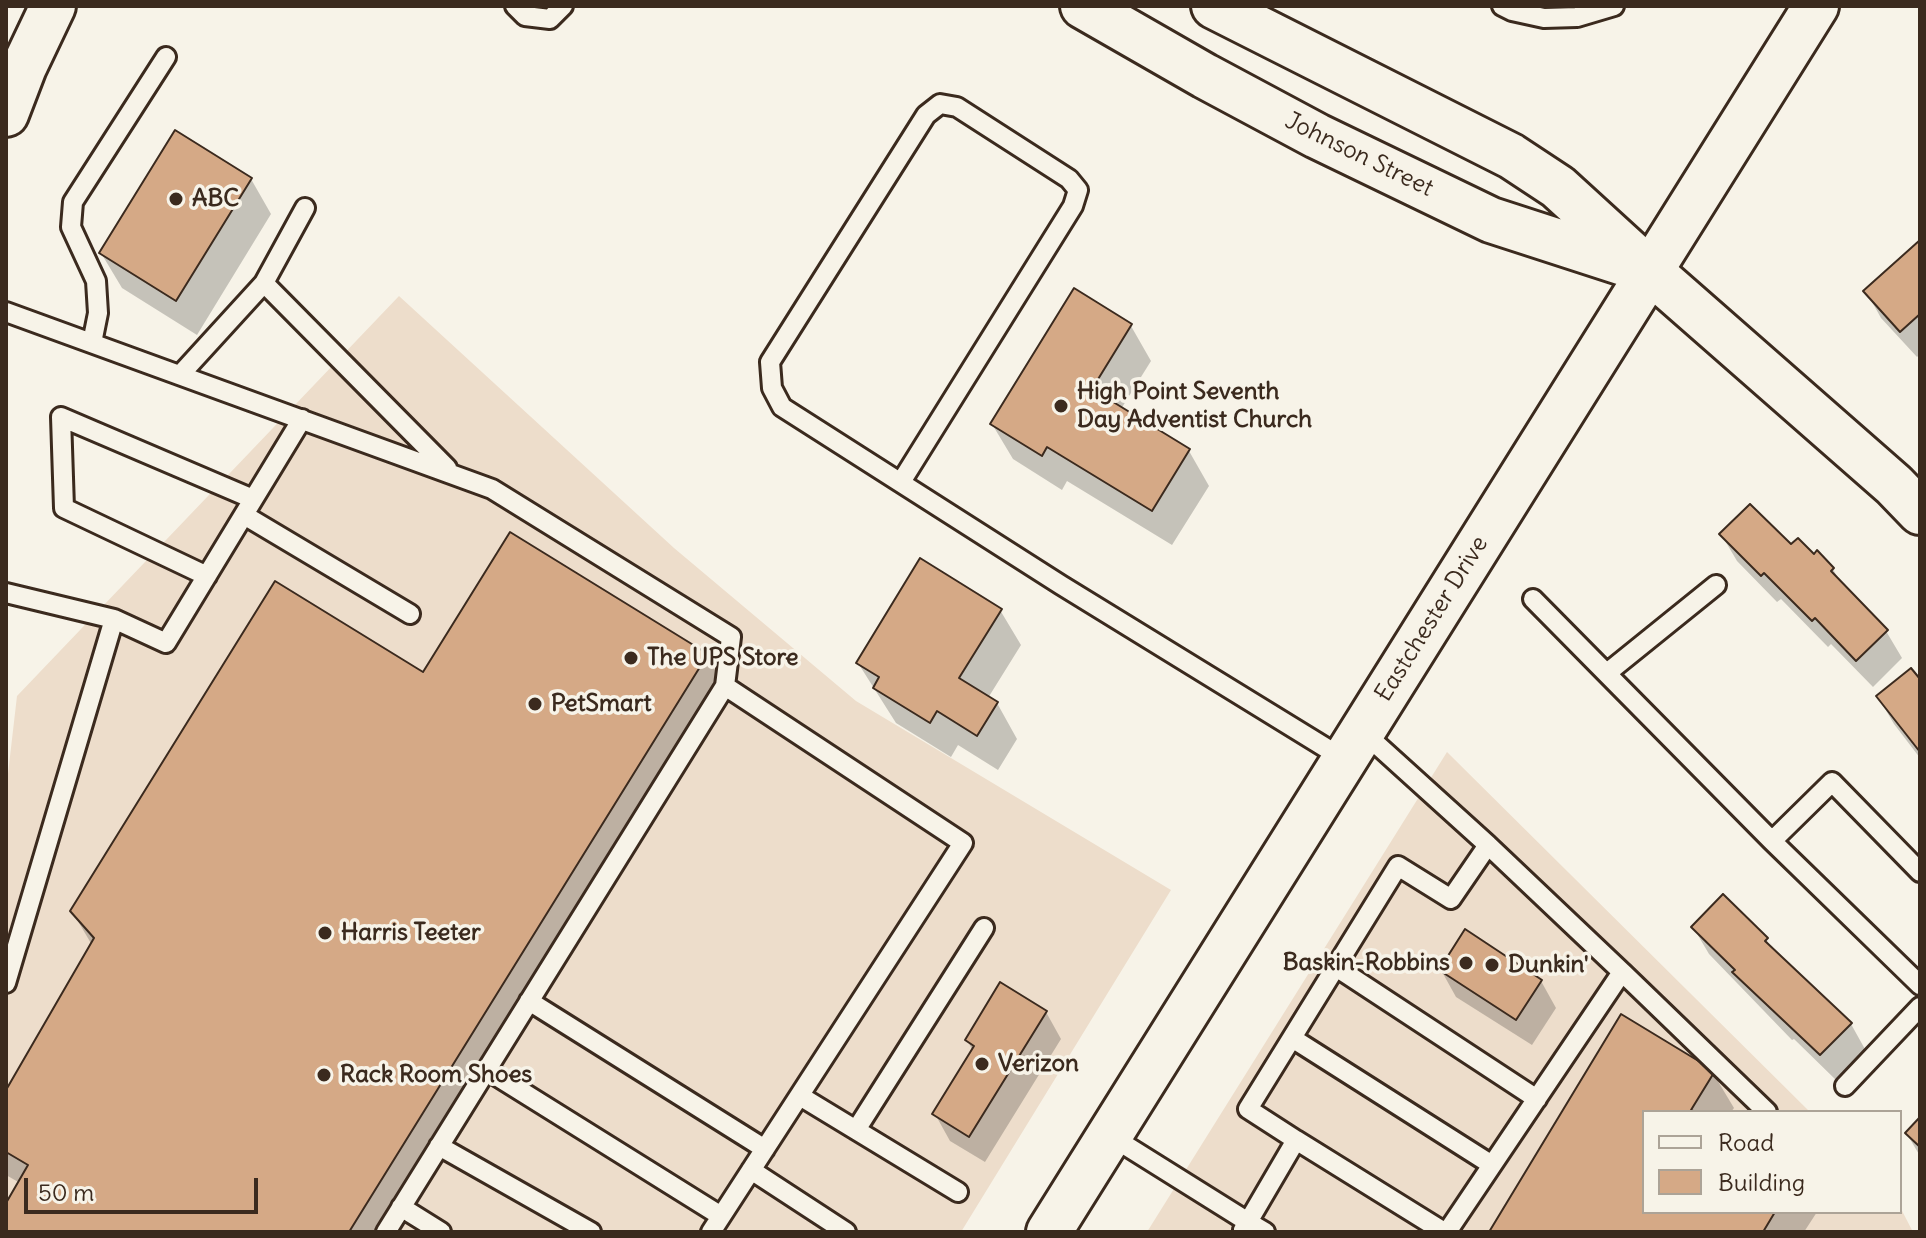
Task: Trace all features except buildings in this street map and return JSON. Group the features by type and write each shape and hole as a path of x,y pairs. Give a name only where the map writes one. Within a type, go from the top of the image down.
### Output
{"main road":[{"path":"9,97 53,6"},
{"name":"Johnson Street","path":"1083,6 1317,136 1491,220 1650,271"},
{"name":"Johnson Street","path":"1214,6 1511,156 1558,187 1894,485 1920,512"},
{"name":"Eastchester Drive","path":"1049,1232 1816,6"}],"lane":[{"path":"515,6 525,16 550,19 563,6"},
{"path":"1502,6 1544,18 1577,17 1614,6"},
{"path":"92,343 98,313 96,281 71,227 73,202 166,57"},
{"path":"901,482 1073,206 1078,190 1069,179 957,107 940,104 926,115 770,362 772,388 782,407 1061,585 1353,745 1488,845 1765,1110"},
{"path":"180,375 264,283 305,208"},
{"path":"264,283 452,474"},
{"path":"6,312 492,489 731,637 725,686 386,1232"},
{"path":"207,576 64,508 61,417 248,507 410,614"},
{"path":"6,593 114,619 166,643 302,419"},
{"path":"1607,673 1716,585"},
{"path":"1533,599 1772,841 1920,985"},
{"path":"6,983 114,619"},
{"path":"487,1070 716,1224 963,843 725,686"},
{"path":"1772,841 1832,782 1920,872"},
{"path":"1488,845 1451,899 1398,866 1248,1109 1445,1232 1622,972"},
{"path":"856,1130 984,928"},
{"path":"1336,967 1537,1099"},
{"path":"529,1001 765,1149"},
{"path":"1845,1086 1920,1007"},
{"path":"1292,1038 1492,1165"},
{"path":"800,1096 958,1192"},
{"path":"1109,1135 1245,1227 1265,1232"},
{"path":"1245,1227 1296,1140"},
{"path":"439,1146 591,1232"},
{"path":"751,1170 846,1232"},
{"path":"401,1207 441,1232"}],"shaded area":[{"path":"399,296 674,548 856,701 1171,890 961,1232 6,1232 6,791 17,696"},
{"path":"1447,752 1808,1110 1642,1110 1642,1214 1902,1214 1902,1211 1913,1232 1147,1232"}],"place":[{"name":"ABC","path":"176,199"},
{"name":"High Point Seventh Day Adventist Church","path":"1061,406"},
{"name":"The UPS Store","path":"631,658"},
{"name":"PetSmart","path":"535,704"},
{"name":"Harris Teeter","path":"325,933"},
{"name":"Baskin-Robbins","path":"1466,963"},
{"name":"Dunkin'","path":"1492,965"},
{"name":"Verizon","path":"982,1064"},
{"name":"Rack Room Shoes","path":"324,1075"}]}
